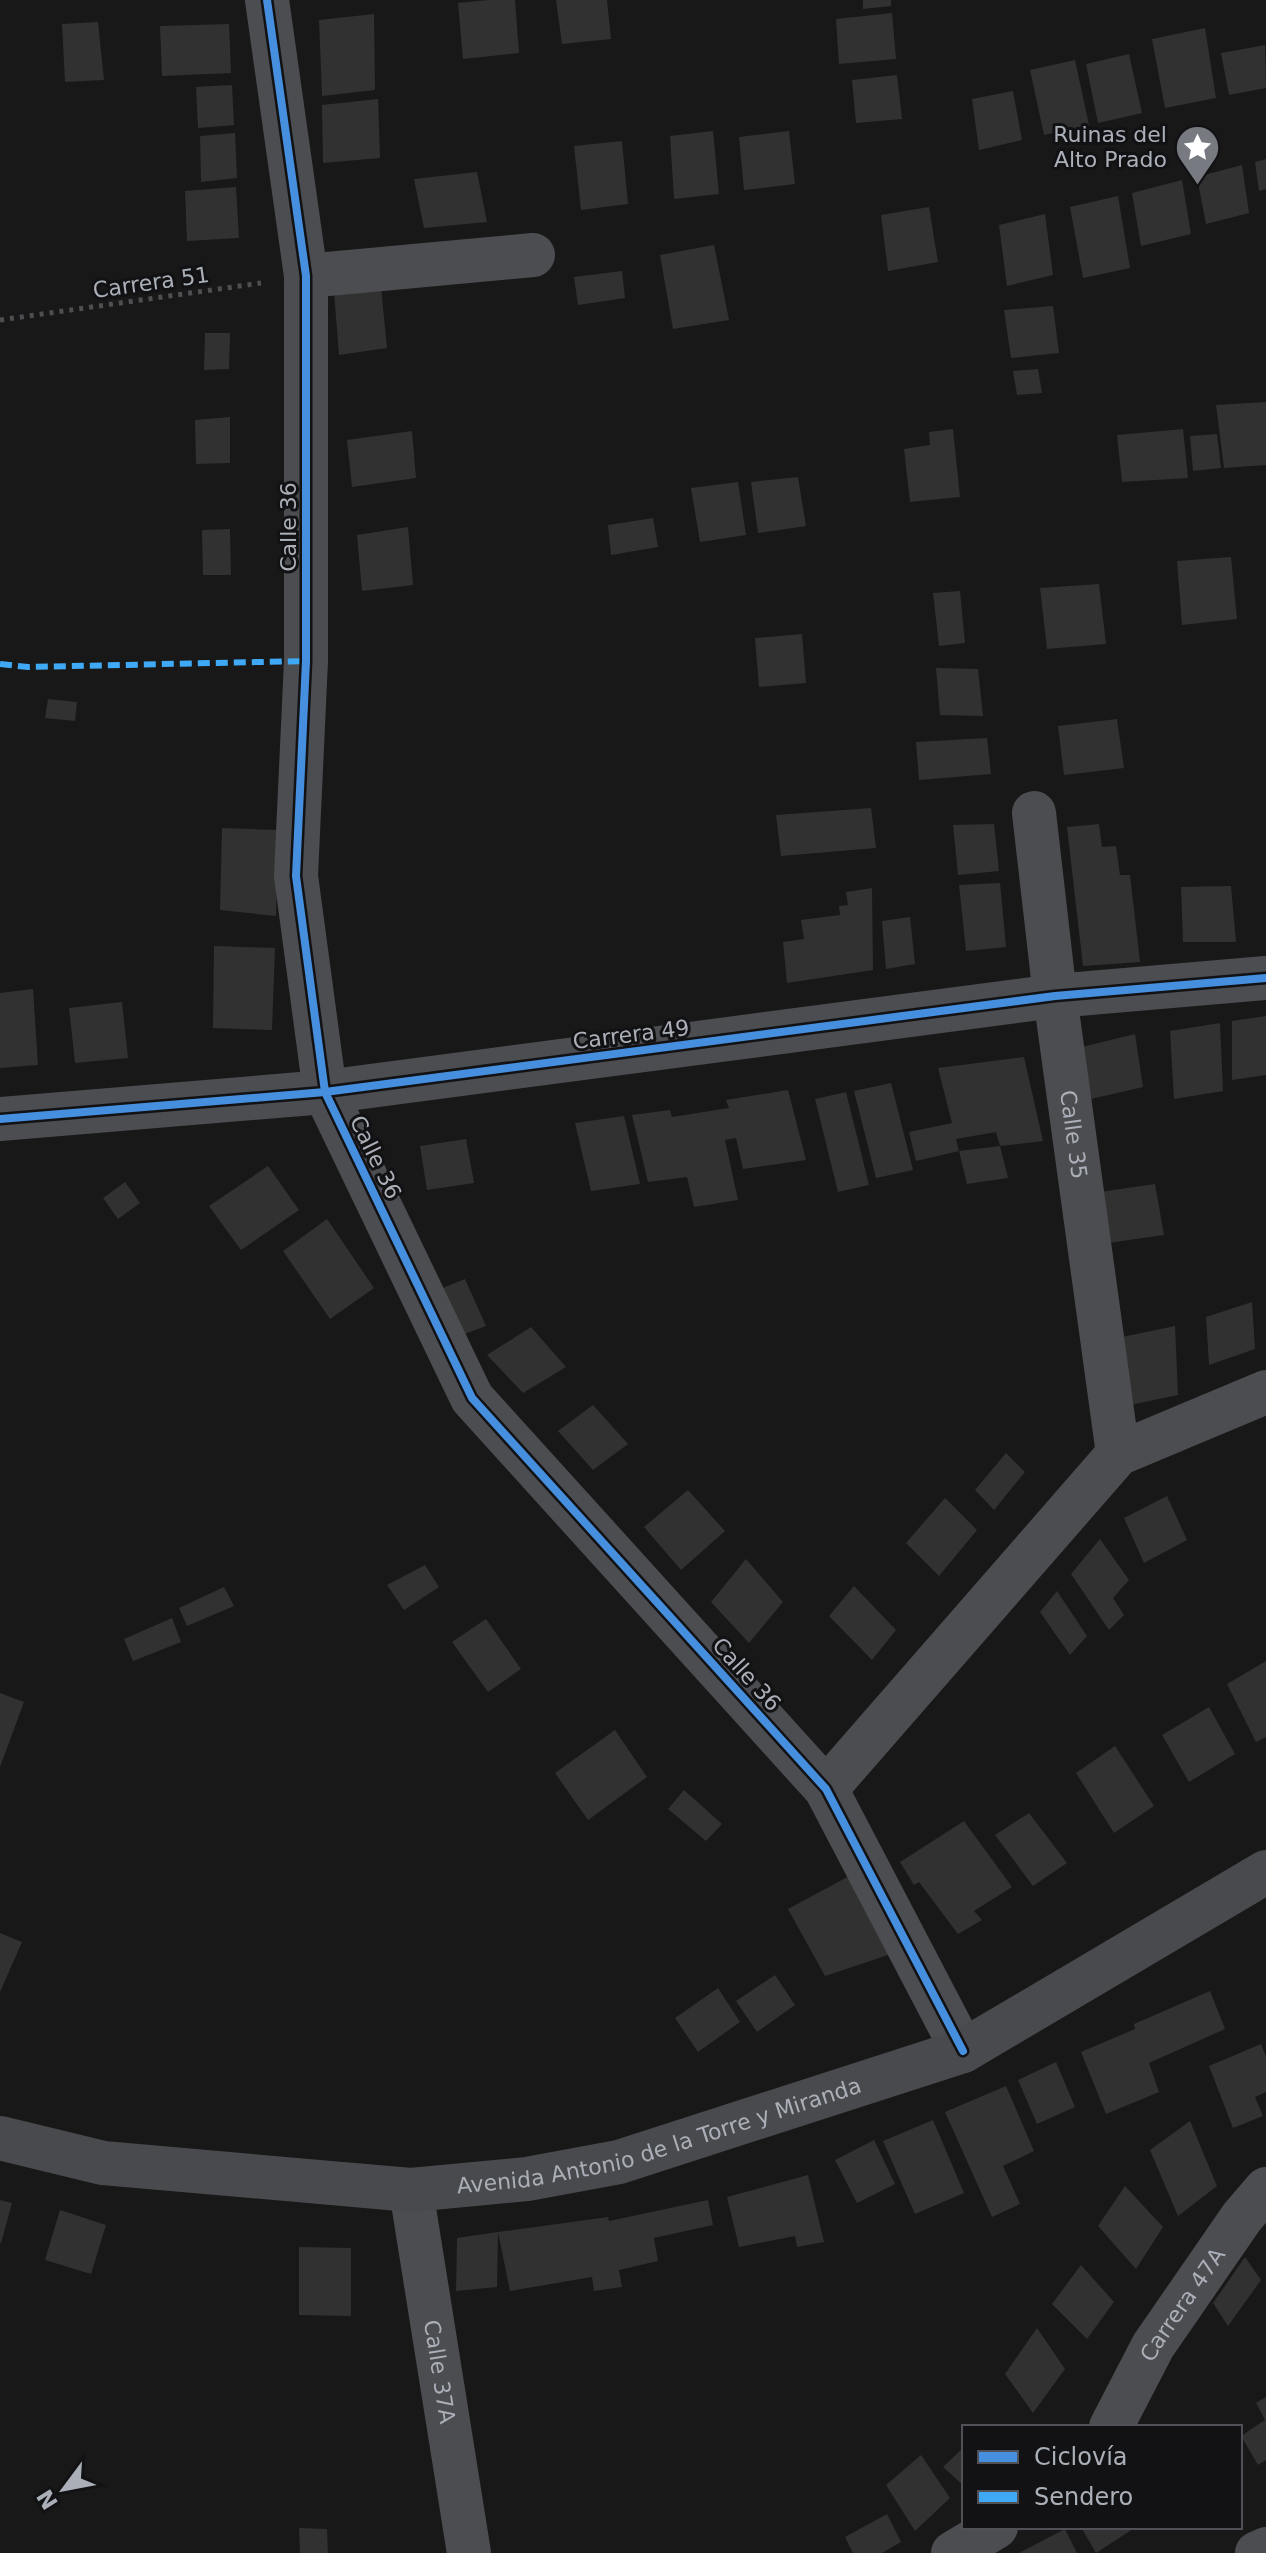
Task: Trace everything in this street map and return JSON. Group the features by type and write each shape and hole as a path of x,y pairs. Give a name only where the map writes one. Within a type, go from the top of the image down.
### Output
{"main road":[{"name":"Avenida Antonio de la Torre y Miranda","path":"0,2138 103,2163 411,2190 527,2179 619,2162 963,2051 1266,1872"}],"street":[{"name":"Calle 36","path":"267,0 306,276 306,661 296,876 325,1092 472,1398 826,1789 963,2051"},
{"path":"306,276 533,255"},
{"name":"Calle 35","path":"1034,813 1055,996 1118,1454"},
{"name":"Carrera 49","path":"0,1119 325,1092 1055,996 1266,978"},
{"path":"826,1789 1118,1454 1266,1392"},
{"name":"Carrera 47A","path":"1112,2425 1153,2346 1242,2217 1266,2189"},
{"name":"Calle 37A","path":"411,2190 469,2553"},
{"path":"953,2553 993,2529"},
{"path":"1257,2553 1266,2549"}],"building":[{"path":"515,0 519,53 463,59 458,3"},
{"path":"556,0 607,0 611,39 562,44"},
{"path":"863,0 891,0 891,6 863,9"},
{"path":"892,13 896,59 839,64 836,19"},
{"path":"374,14 375,90 322,96 319,20"},
{"path":"98,22 104,80 65,82 62,24"},
{"path":"229,24 231,73 162,76 160,26"},
{"path":"1205,28 1216,98 1165,108 1152,39"},
{"path":"1265,45 1266,88 1229,95 1221,53"},
{"path":"1129,54 1142,113 1098,123 1086,64"},
{"path":"1075,60 1089,125 1044,135 1030,70"},
{"path":"897,75 902,119 856,123 852,80"},
{"path":"232,85 234,125 198,128 196,87"},
{"path":"1013,91 1022,140 979,150 972,99"},
{"path":"378,99 380,158 323,163 322,105"},
{"path":"713,131 719,194 674,199 670,136"},
{"path":"789,131 795,184 744,190 739,137"},
{"path":"235,133 237,178 201,182 200,136"},
{"path":"622,141 628,204 581,210 574,146"},
{"path":"1266,159 1266,189 1259,191 1255,162"},
{"path":"1242,165 1249,213 1206,224 1197,177"},
{"path":"477,172 487,222 424,228 414,179"},
{"path":"1182,180 1191,234 1141,246 1132,193"},
{"path":"236,187 239,238 187,241 185,191"},
{"path":"1118,196 1130,268 1083,278 1070,207"},
{"path":"929,207 938,262 888,271 881,215"},
{"path":"1045,214 1053,275 1007,286 999,225"},
{"path":"714,245 729,320 673,329 660,255"},
{"path":"622,271 625,298 578,305 574,277"},
{"path":"381,287 387,348 339,355 334,292"},
{"path":"1053,306 1059,353 1011,358 1004,310"},
{"path":"205,333 230,333 229,369 204,370"},
{"path":"1038,369 1042,393 1017,395 1013,371"},
{"path":"1266,402 1266,465 1224,468 1216,405"},
{"path":"230,417 230,463 196,464 195,420"},
{"path":"953,429 960,497 910,502 904,449 930,445 929,432"},
{"path":"1183,429 1188,478 1122,482 1117,435"},
{"path":"412,431 416,478 352,487 347,440"},
{"path":"1217,434 1221,468 1193,471 1190,436"},
{"path":"798,477 806,526 758,533 751,482"},
{"path":"738,482 746,535 700,542 691,488"},
{"path":"653,518 658,547 611,555 608,525"},
{"path":"408,527 413,585 362,591 357,535"},
{"path":"230,529 231,575 203,575 202,530"},
{"path":"1231,557 1237,619 1182,625 1177,561"},
{"path":"1099,584 1106,644 1047,649 1040,588"},
{"path":"960,591 965,643 939,646 933,593"},
{"path":"802,634 806,683 759,687 755,638"},
{"path":"936,668 978,669 983,716 940,715"},
{"path":"48,699 77,702 75,721 45,718"},
{"path":"1117,719 1124,768 1064,775 1058,726"},
{"path":"987,738 991,774 919,780 916,742"},
{"path":"871,808 876,848 781,856 776,815"},
{"path":"994,824 999,871 958,875 953,825"},
{"path":"1099,824 1102,847 1116,846 1120,875 1130,875 1140,962 1083,966 1067,827"},
{"path":"222,828 278,830 276,916 220,910"},
{"path":"1000,883 1006,947 966,951 959,885"},
{"path":"1231,886 1236,942 1183,942 1181,887"},
{"path":"872,888 873,970 787,983 783,942 804,939 801,920 840,915 839,906 848,905 846,892"},
{"path":"910,917 915,964 886,969 882,921"},
{"path":"214,946 275,948 272,1030 213,1028"},
{"path":"33,989 38,1065 0,1068 0,993"},
{"path":"122,1002 128,1058 75,1063 69,1008"},
{"path":"1266,1016 1266,1075 1232,1080 1232,1021"},
{"path":"1220,1023 1223,1091 1174,1099 1170,1031"},
{"path":"1135,1034 1143,1087 1091,1099 1082,1047"},
{"path":"1024,1057 1043,1141 1000,1146 996,1132 956,1139 959,1151 916,1161 909,1132 952,1123 938,1068"},
{"path":"891,1083 913,1170 876,1178 854,1091"},
{"path":"788,1090 806,1160 743,1169 736,1138 725,1140 738,1200 694,1207 687,1177 648,1182 632,1115 670,1110 672,1117 729,1108 726,1100"},
{"path":"846,1092 869,1185 838,1192 815,1099"},
{"path":"624,1116 640,1184 591,1191 575,1123"},
{"path":"466,1139 474,1183 427,1190 420,1146"},
{"path":"1000,1146 1008,1178 967,1184 959,1151"},
{"path":"268,1166 299,1210 241,1250 209,1206"},
{"path":"125,1182 140,1203 118,1219 103,1198"},
{"path":"1155,1184 1164,1235 1108,1243 1100,1192"},
{"path":"327,1219 374,1288 330,1319 283,1251"},
{"path":"465,1279 486,1326 459,1336 440,1289"},
{"path":"1252,1302 1255,1349 1209,1365 1206,1317"},
{"path":"1175,1326 1178,1395 1125,1406 1122,1337"},
{"path":"531,1327 566,1367 523,1393 487,1355"},
{"path":"593,1405 628,1444 593,1470 558,1431"},
{"path":"1006,1453 1025,1472 994,1510 975,1490"},
{"path":"688,1490 725,1531 681,1570 644,1527"},
{"path":"1167,1496 1187,1540 1144,1563 1124,1518"},
{"path":"945,1498 977,1530 939,1576 906,1543"},
{"path":"1100,1539 1129,1580 1113,1598 1124,1615 1109,1630 1071,1574"},
{"path":"746,1559 783,1602 749,1643 711,1602"},
{"path":"425,1565 439,1587 404,1610 387,1585"},
{"path":"854,1586 896,1630 872,1660 829,1616"},
{"path":"224,1587 234,1606 187,1626 179,1608"},
{"path":"1057,1591 1087,1636 1070,1655 1040,1612"},
{"path":"172,1618 181,1642 133,1661 124,1639"},
{"path":"486,1619 521,1669 488,1692 452,1642"},
{"path":"1266,1661 1266,1737 1256,1742 1227,1684"},
{"path":"0,1693 24,1702 0,1767"},
{"path":"1209,1707 1235,1754 1189,1782 1162,1735"},
{"path":"615,1730 647,1777 588,1820 555,1773"},
{"path":"1115,1746 1154,1806 1114,1833 1076,1773"},
{"path":"684,1790 722,1824 706,1841 668,1809"},
{"path":"1029,1813 1067,1863 1033,1886 995,1835"},
{"path":"964,1821 1012,1887 974,1911 982,1920 958,1934 919,1882 914,1885 900,1862"},
{"path":"864,1868 900,1951 825,1976 788,1909"},
{"path":"0,1933 22,1942 0,1992"},
{"path":"775,1975 795,2005 757,2032 736,2001"},
{"path":"718,1988 740,2022 698,2052 675,2018"},
{"path":"1210,1991 1225,2029 1149,2063 1159,2092 1106,2114 1081,2052 1135,2029 1134,2024"},
{"path":"1261,2044 1266,2057 1266,2092 1255,2097 1263,2116 1233,2128 1209,2066"},
{"path":"1056,2062 1075,2107 1037,2124 1018,2080"},
{"path":"1006,2086 1034,2151 1003,2166 1020,2204 992,2217 945,2112"},
{"path":"933,2120 964,2193 915,2214 883,2141"},
{"path":"1190,2121 1217,2186 1178,2216 1150,2150"},
{"path":"874,2140 895,2184 857,2203 835,2160"},
{"path":"808,2175 824,2242 797,2247 795,2236 739,2247 727,2197"},
{"path":"1125,2186 1163,2227 1136,2269 1098,2226"},
{"path":"0,2200 12,2203 1,2243 0,2243"},
{"path":"708,2200 713,2225 654,2238 658,2261 619,2270 622,2287 594,2291 592,2277 510,2291 498,2232 608,2217 609,2221"},
{"path":"60,2210 106,2225 91,2274 45,2260"},
{"path":"498,2232 497,2287 456,2291 457,2238"},
{"path":"299,2247 351,2248 351,2316 299,2315"},
{"path":"1245,2257 1261,2280 1228,2326 1213,2303"},
{"path":"1081,2265 1114,2302 1087,2339 1052,2304"},
{"path":"1037,2328 1065,2369 1033,2413 1005,2374"},
{"path":"1266,2397 1266,2460 1258,2465 1242,2438 1265,2420 1256,2403"},
{"path":"962,2449 962,2484 943,2467"},
{"path":"921,2455 950,2498 915,2531 886,2485"},
{"path":"887,2514 901,2542 882,2553 853,2553 845,2537"},
{"path":"299,2528 327,2529 328,2553 300,2553"},
{"path":"1065,2529 1077,2553 1019,2553"},
{"path":"1082,2529 1133,2529 1096,2553"}],"marked path":[{"path":"0,664 28,667 306,661"}],"cycle path":[{"path":"267,0 306,276 306,661 296,876 325,1092 472,1398 826,1789 963,2051"},
{"path":"0,1119 325,1092 1055,996 1266,978"}],"place":[{"name":"Ruinas del Alto Prado","path":"1198,186"}]}
